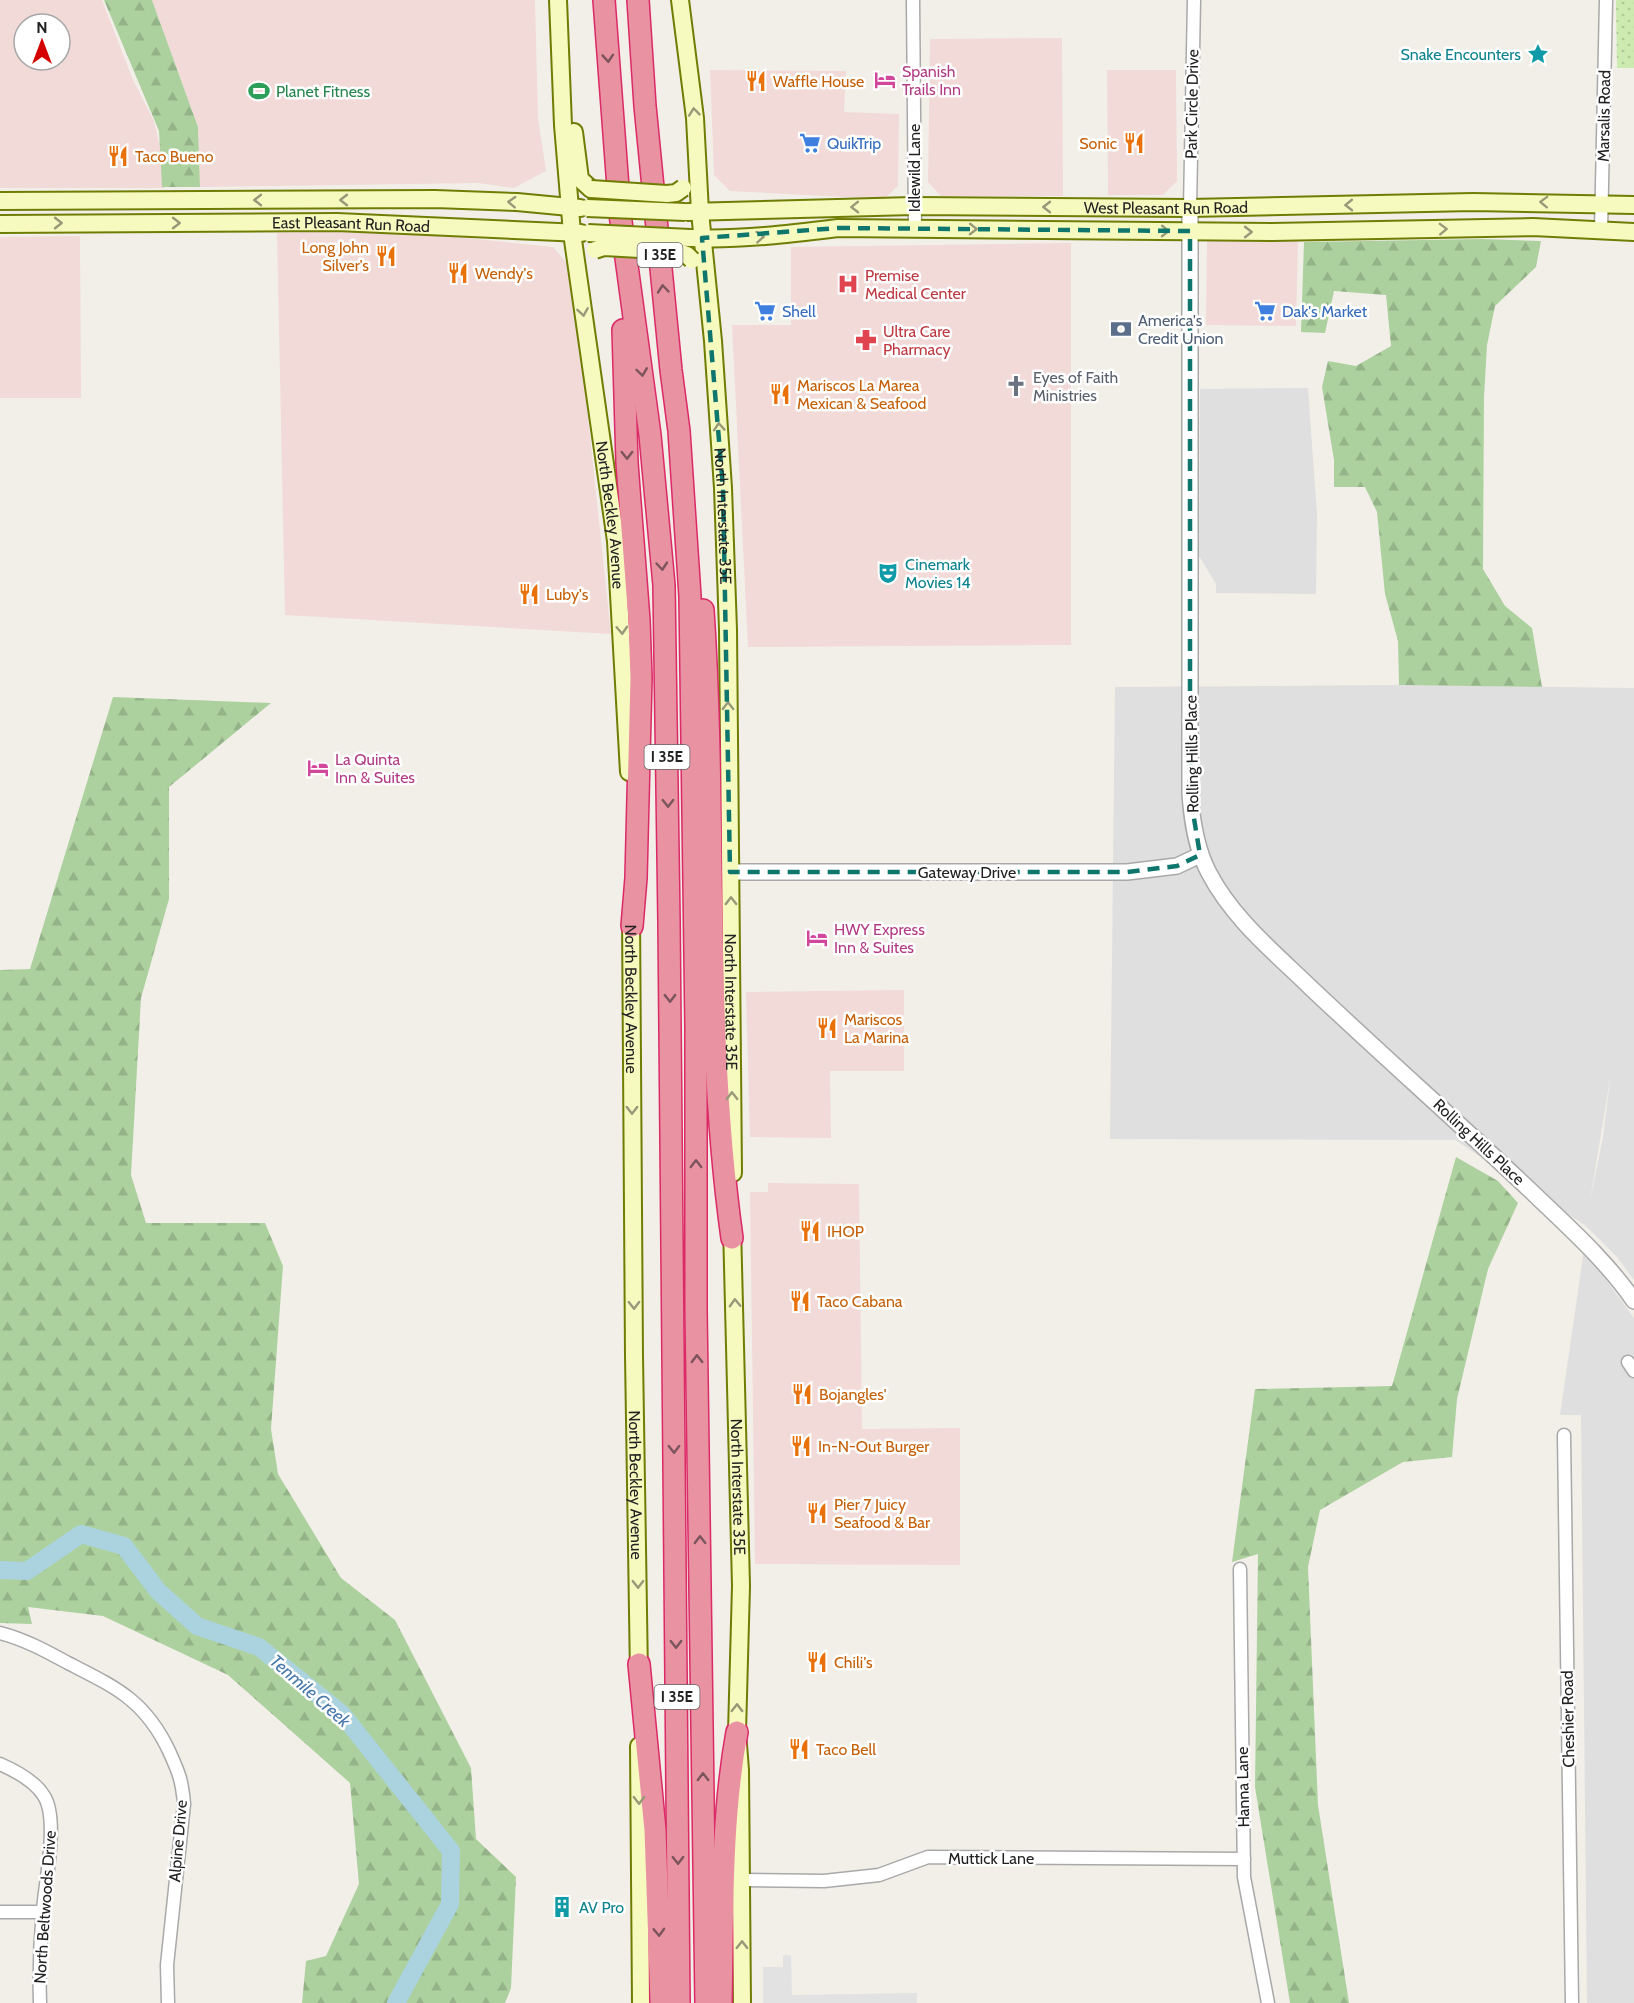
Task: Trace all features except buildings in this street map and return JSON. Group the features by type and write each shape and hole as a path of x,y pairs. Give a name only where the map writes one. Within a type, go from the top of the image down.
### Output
{"highway":[{"name":"I 35E","path":"604,0 621,223 650,435 664,585 679,2003"},
{"name":"I 35E","path":"638,0 643,80 671,370 679,430 690,596 696,1027 696,1297 706,2003"},
{"path":"643,80 651,0"},
{"path":"613,126 606,168 622,309 627,463 640,644 641,737 632,926"},
{"path":"679,430 692,487 707,662 716,1048 723,1168 732,1238"},
{"path":"639,1664 656,1830 662,2003"},
{"path":"721,2003 727,1795 737,1731"}],"main road":[{"name":"North Beckley Avenue","path":"558,0 560,65 580,233 578,277 616,541 629,748 641,2003"},
{"name":"North Interstate 35E","path":"680,0 695,136 692,212 713,341 723,488 728,630 732,1238 741,1586 737,1731 741,1770 742,2003"},
{"path":"560,65 569,83 580,179 591,189 676,193 690,179 694,165 695,136"},
{"name":"East Pleasant Run Road","path":"0,201 435,199 692,212"},
{"path":"145,200 146,223"},
{"path":"211,200 211,223"},
{"path":"317,200 317,222"},
{"name":"West Pleasant Run Road","path":"692,212 913,206 1190,207 1473,202 1634,205"},
{"name":"East Pleasant Run Road","path":"0,224 317,222 696,238"},
{"name":"West Pleasant Run Road","path":"696,238 770,236 838,228 1380,231 1533,227 1634,232"},
{"path":"578,277 585,260 595,250 604,247 676,251 687,255 696,268 702,320 713,341"}],"street":[{"name":"Idlewild Lane","path":"913,0 913,206 915,228"},
{"name":"Park Circle Drive","path":"1190,207 1194,0"},
{"name":"Marsalis Road","path":"1601,231 1606,0"},
{"name":"Rolling Hills Place","path":"1190,207 1190,794 1200,855 1222,896 1242,922 1578,1236 1634,1301"},
{"name":"Gateway Drive","path":"730,872 1127,872 1177,866 1200,855"},
{"name":"Cheshier Road","path":"1564,1435 1572,2003"},
{"name":"Hanna Lane","path":"1240,1569 1244,1877 1268,2003"},
{"name":"Alpine Drive","path":"0,1633 41,1649 126,1695 146,1712 159,1729 181,1777 184,1804 167,1965 168,2003"},
{"name":"North Beltwoods Drive","path":"0,1764 20,1774 37,1787 46,1797 50,1812 51,1834 43,1912 40,2003"},
{"name":"Muttick Lane","path":"742,1880 824,1881 879,1875 928,1857 1244,1859"},
{"path":"0,1912 43,1912"}],"highlighted area":[{"path":"838,228 1190,231 1190,794 1200,855 1177,866 1127,872 730,872 723,488 702,238"}],"shaded area":[{"path":"0,0 102,0 133,80 154,121 163,161 165,188 0,188"},
{"path":"152,0 535,0 538,118 546,171 514,188 478,183 200,187 198,127"},
{"path":"1062,38 1063,196 941,196 928,182 930,39"},
{"path":"710,70 846,71 844,112 899,114 898,186 884,199 730,191 714,175"},
{"path":"1107,70 1176,70 1177,181 1163,195 1108,195"},
{"path":"387,230 553,247 566,262 581,351 611,634 285,615 277,233"},
{"path":"80,236 81,398 0,398 0,237"},
{"path":"1207,239 1298,240 1296,326 1206,325"},
{"path":"1071,243 1071,645 748,647 732,325 791,325 791,247"},
{"path":"1308,388 1317,514 1316,594 1216,593 1216,584 1199,556 1200,389"},
{"path":"1399,685 1634,688 1634,1280 1617,1257 1586,1226 1455,1140 1110,1139 1115,687","holes":["1611,1073 1603,1137 1591,1196"]},
{"path":"904,990 904,1071 830,1071 831,1138 750,1137 746,992"},
{"path":"768,1183 859,1184 862,1429 960,1428 960,1565 755,1564 750,1192 768,1192"},
{"path":"1584,1250 1634,1318 1634,2003 1587,2003 1581,1415 1560,1415"},
{"path":"783,1955 791,1955 792,1995 917,1993 917,2003 763,2003 763,1967 783,1967"}],"green space":[{"path":"104,0 152,0 198,127 200,187 162,187 159,131"},
{"path":"1616,0 1634,0 1634,68 1617,68"},
{"path":"1482,239 1541,241 1536,267 1495,306 1487,345 1484,397 1483,569 1505,606 1532,628 1542,687 1399,685 1398,641 1385,594 1377,512 1365,487 1334,487 1334,460 1322,387 1328,361 1356,366 1391,346 1386,295 1334,291 1325,333 1301,332 1304,242"},
{"path":"113,697 271,703 169,787 169,899 141,998 131,1175 146,1223 265,1223 283,1266 271,1429 278,1474 341,1578 395,1620 471,1768 476,1839 516,1877 511,1988 505,2003 302,2003 306,1961 326,1956 359,1884 350,1783 228,1675 103,1616 28,1607 32,1624 0,1623 0,970 30,969"},
{"path":"1456,1157 1498,1181 1518,1203 1488,1269 1457,1399 1452,1457 1403,1462 1320,1510 1308,1567 1318,1805 1349,2003 1290,2003 1255,1787 1258,1554 1232,1562 1255,1389 1392,1386"}],"waterway":[{"name":"Tenmile Creek","path":"0,1570 27,1571 81,1534 124,1546 158,1591 197,1626 259,1647 342,1714 451,1851 450,1904 396,2003"}],"place":[{"name":"Snake Encounters","path":"1538,54"},
{"name":"Spanish Trails Inn","path":"885,80"},
{"name":"Waffle House","path":"756,81"},
{"name":"Planet Fitness","path":"259,91"},
{"name":"QuikTrip","path":"810,143"},
{"name":"Sonic","path":"1134,143"},
{"name":"Taco Bueno","path":"118,156"},
{"name":"Long John Silver's","path":"386,256"},
{"name":"Wendy's","path":"458,273"},
{"name":"Premise Medical Center","path":"848,284"},
{"name":"Shell","path":"765,311"},
{"name":"Dak's Market","path":"1265,311"},
{"name":"America's Credit Union","path":"1121,329"},
{"name":"Ultra Care Pharmacy","path":"866,340"},
{"name":"Eyes of Faith Ministries","path":"1016,386"},
{"name":"Mariscos La Marea Mexican & Seafood","path":"780,394"},
{"name":"Cinemark Movies 14","path":"888,573"},
{"name":"Luby's","path":"529,594"},
{"name":"La Quinta Inn & Suites","path":"318,768"},
{"name":"HWY Express Inn & Suites","path":"817,938"},
{"name":"Mariscos La Marina","path":"827,1028"},
{"name":"IHOP","path":"810,1231"},
{"name":"Taco Cabana","path":"800,1301"},
{"name":"Bojangles'","path":"802,1394"},
{"name":"In-N-Out Burger","path":"801,1446"},
{"name":"Pier 7 Juicy Seafood & Bar","path":"817,1513"},
{"name":"Chili's","path":"817,1662"},
{"name":"Taco Bell","path":"799,1749"},
{"name":"AV Pro","path":"562,1907"}]}
